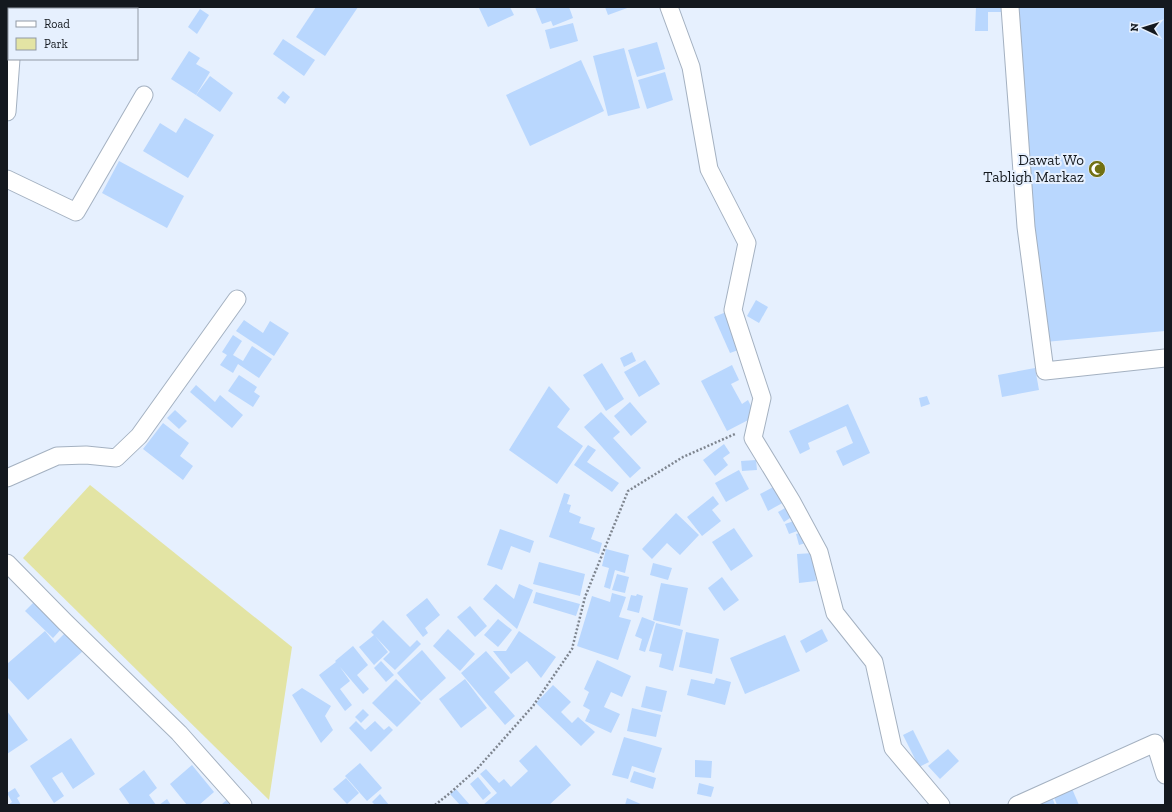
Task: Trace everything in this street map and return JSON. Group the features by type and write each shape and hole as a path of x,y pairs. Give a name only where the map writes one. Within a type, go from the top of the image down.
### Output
{"street":[{"path":"669,7 691,67 709,169 747,244 733,310 762,398 753,438 792,502 819,552 835,613 874,662 893,748 941,805"},
{"path":"1010,7 1026,227 1045,371 1165,358"},
{"path":"7,112 11,60"},
{"path":"7,179 76,212 144,95"},
{"path":"7,478 57,456 86,455 116,458 139,436 237,299"},
{"path":"7,563 65,622 180,733 243,805"},
{"path":"1017,805 1155,743 1165,775"}],"path":[{"path":"435,805 450,794 477,769 533,706 572,649 585,597 628,491 683,458 756,425"}],"green space":[{"path":"90,485 292,647 269,800 23,558"}],"building":[{"path":"316,7 358,7 325,56 296,37"},
{"path":"510,7 514,15 488,27 479,8"},
{"path":"535,7 569,7 573,18 553,26 551,21 542,24"},
{"path":"605,7 630,7 608,15"},
{"path":"976,7 1001,7 1001,12 988,12 988,31 975,31"},
{"name":"Dawat Wo Tabligh Markaz","path":"1013,7 1165,7 1165,331 1045,342"},
{"path":"200,9 209,15 197,34 188,27"},
{"path":"573,23 578,41 550,49 545,30"},
{"path":"283,39 315,60 304,76 273,54"},
{"path":"657,42 665,69 637,77 628,50"},
{"path":"624,48 640,108 608,116 593,56"},
{"path":"189,51 200,58 196,64 210,72 196,95 171,79"},
{"path":"581,60 604,111 530,146 506,95"},
{"path":"665,72 673,100 647,109 638,80"},
{"path":"210,76 233,93 220,112 196,95"},
{"path":"283,91 290,97 285,104 277,98"},
{"path":"185,118 214,135 188,178 143,151 160,123 176,133"},
{"path":"119,161 184,196 167,228 102,193"},
{"path":"756,300 768,307 759,323 747,316"},
{"path":"726,312 741,349 730,353 714,317"},
{"path":"244,320 263,333 270,321 289,333 274,356 236,331"},
{"path":"233,335 242,341 233,355 243,361 252,346 272,359 259,378 238,364 233,373 220,365 227,355 222,352"},
{"path":"632,352 636,361 624,367 620,358"},
{"path":"645,360 660,384 639,397 624,372"},
{"path":"602,363 624,399 606,411 583,375"},
{"path":"732,365 739,380 731,384 742,404 748,400 756,416 727,431 701,381"},
{"path":"1035,368 1039,390 1002,397 998,375"},
{"path":"239,375 257,387 254,392 260,396 253,407 228,391"},
{"path":"196,385 215,402 220,395 243,415 232,428 190,392"},
{"path":"549,386 570,409 557,427 583,446 557,484 509,450"},
{"path":"927,396 930,404 921,407 919,398"},
{"path":"630,402 647,422 631,436 614,416"},
{"path":"848,404 870,453 843,466 836,451 853,443 846,426 808,443 810,449 800,454 789,431"},
{"path":"175,410 187,421 179,429 167,418"},
{"path":"601,412 620,432 613,438 641,468 630,478 584,427"},
{"path":"163,423 189,443 180,456 193,466 183,480 143,449"},
{"path":"724,444 730,453 723,458 728,465 715,476 703,460"},
{"path":"588,445 596,450 587,462 619,483 612,492 574,465"},
{"path":"756,460 757,470 742,471 741,461"},
{"path":"739,470 749,489 726,502 715,483"},
{"path":"777,485 786,501 768,511 760,494"},
{"path":"564,493 570,495 567,504 571,505 569,512 581,517 579,523 595,528 591,539 602,543 599,554 549,537"},
{"path":"713,496 719,504 712,510 721,521 702,536 687,517"},
{"path":"787,507 793,516 784,522 778,512"},
{"path":"676,513 699,535 680,555 667,543 652,559 642,549"},
{"path":"800,519 803,529 789,534 785,524"},
{"path":"734,528 753,556 731,571 712,542"},
{"path":"500,529 534,541 530,553 511,546 502,570 487,565"},
{"path":"806,531 809,542 799,545 796,534"},
{"path":"606,549 629,555 625,573 615,570 610,589 604,587 609,568 602,566"},
{"path":"814,553 816,581 799,583 797,554"},
{"path":"539,562 585,574 580,596 533,584"},
{"path":"653,563 672,568 668,580 650,575"},
{"path":"617,574 629,577 625,593 612,590"},
{"path":"722,577 739,600 724,611 708,588"},
{"path":"661,583 688,588 680,626 653,620"},
{"path":"496,584 514,599 519,584 533,590 517,629 483,599"},
{"path":"536,592 580,604 576,616 533,603"},
{"path":"612,593 626,597 619,617 631,620 618,660 577,646 592,596 610,602"},
{"path":"637,594 643,596 639,613 627,610 631,595 636,596"},
{"path":"427,598 440,615 425,628 428,633 423,637 406,615"},
{"path":"35,601 63,627 53,638 25,611"},
{"path":"470,606 487,626 475,637 457,617"},
{"path":"642,617 655,622 645,652 639,650 642,639 635,636"},
{"path":"498,619 512,630 498,647 484,635"},
{"path":"383,620 410,647 417,640 421,644 395,670 383,659 390,652 375,636 388,652 374,665 359,647 374,635 371,632"},
{"path":"656,623 683,630 673,671 659,667 662,654 649,651"},
{"path":"448,629 475,654 460,671 433,646"},
{"path":"822,629 828,641 806,653 800,641"},
{"path":"45,631 55,643 66,632 83,651 28,700 7,677 7,664"},
{"path":"519,631 556,657 541,678 527,661 511,674 493,651 506,651"},
{"path":"686,632 719,639 712,674 679,667"},
{"path":"785,635 800,671 745,694 730,658"},
{"path":"353,646 368,665 357,675 369,689 363,694 340,667 350,681 340,689 352,705 345,711 319,675"},
{"path":"422,650 446,678 421,701 397,673"},
{"path":"486,651 510,678 494,692 515,716 505,725 461,673"},
{"path":"597,660 631,676 622,697 611,692 604,707 620,714 611,733 585,721 590,710 583,706 589,692 584,689"},
{"path":"381,661 394,675 386,682 374,668"},
{"path":"716,678 731,682 725,705 687,695 691,679 714,684"},
{"path":"396,679 421,703 397,727 372,703"},
{"path":"465,679 487,708 461,728 439,699"},
{"path":"553,685 571,702 561,712 572,723 578,717 595,732 581,746 536,703"},
{"path":"646,686 667,691 662,712 641,707"},
{"path":"302,688 331,706 325,716 333,730 321,743 292,695"},
{"path":"632,708 661,715 656,737 627,731"},
{"path":"363,709 369,715 361,723 355,717"},
{"path":"7,711 28,740 7,754"},
{"path":"356,721 365,730 375,721 384,730 389,726 393,730 371,752 349,728"},
{"path":"913,730 929,762 919,767 903,735"},
{"path":"624,737 662,748 654,773 632,766 628,779 612,775"},
{"path":"71,738 95,774 73,789 62,772 52,778 64,796 54,803 30,766"},
{"path":"536,745 571,785 549,805 483,805 497,793 480,774 486,769 499,783 504,779 511,787 528,771 519,761"},
{"path":"948,749 959,761 940,779 928,766"},
{"path":"695,760 712,761 711,778 695,777"},
{"path":"360,763 382,788 367,801 345,776"},
{"path":"192,765 214,792 199,805 187,805 170,784"},
{"path":"144,770 157,788 149,795 156,805 130,805 119,789"},
{"path":"634,771 656,778 653,789 630,782"},
{"path":"478,777 491,793 483,800 470,784"},
{"path":"346,778 359,793 347,804 333,789"},
{"path":"699,783 714,787 711,797 697,794"},
{"path":"1070,784 1079,805 1057,805 1052,792"},
{"path":"15,788 20,796 17,798 21,805 8,805 12,802 7,793"},
{"path":"456,789 470,805 460,805 450,794"},
{"path":"380,794 389,805 375,805 372,802"},
{"path":"232,795 240,805 221,805"},
{"path":"1052,797 1055,805 1038,805"},
{"path":"627,798 643,805 625,805"},
{"path":"167,799 171,805 159,805"}],"place":[{"name":"Dawat Wo Tabligh Markaz","path":"1097,169"}]}
